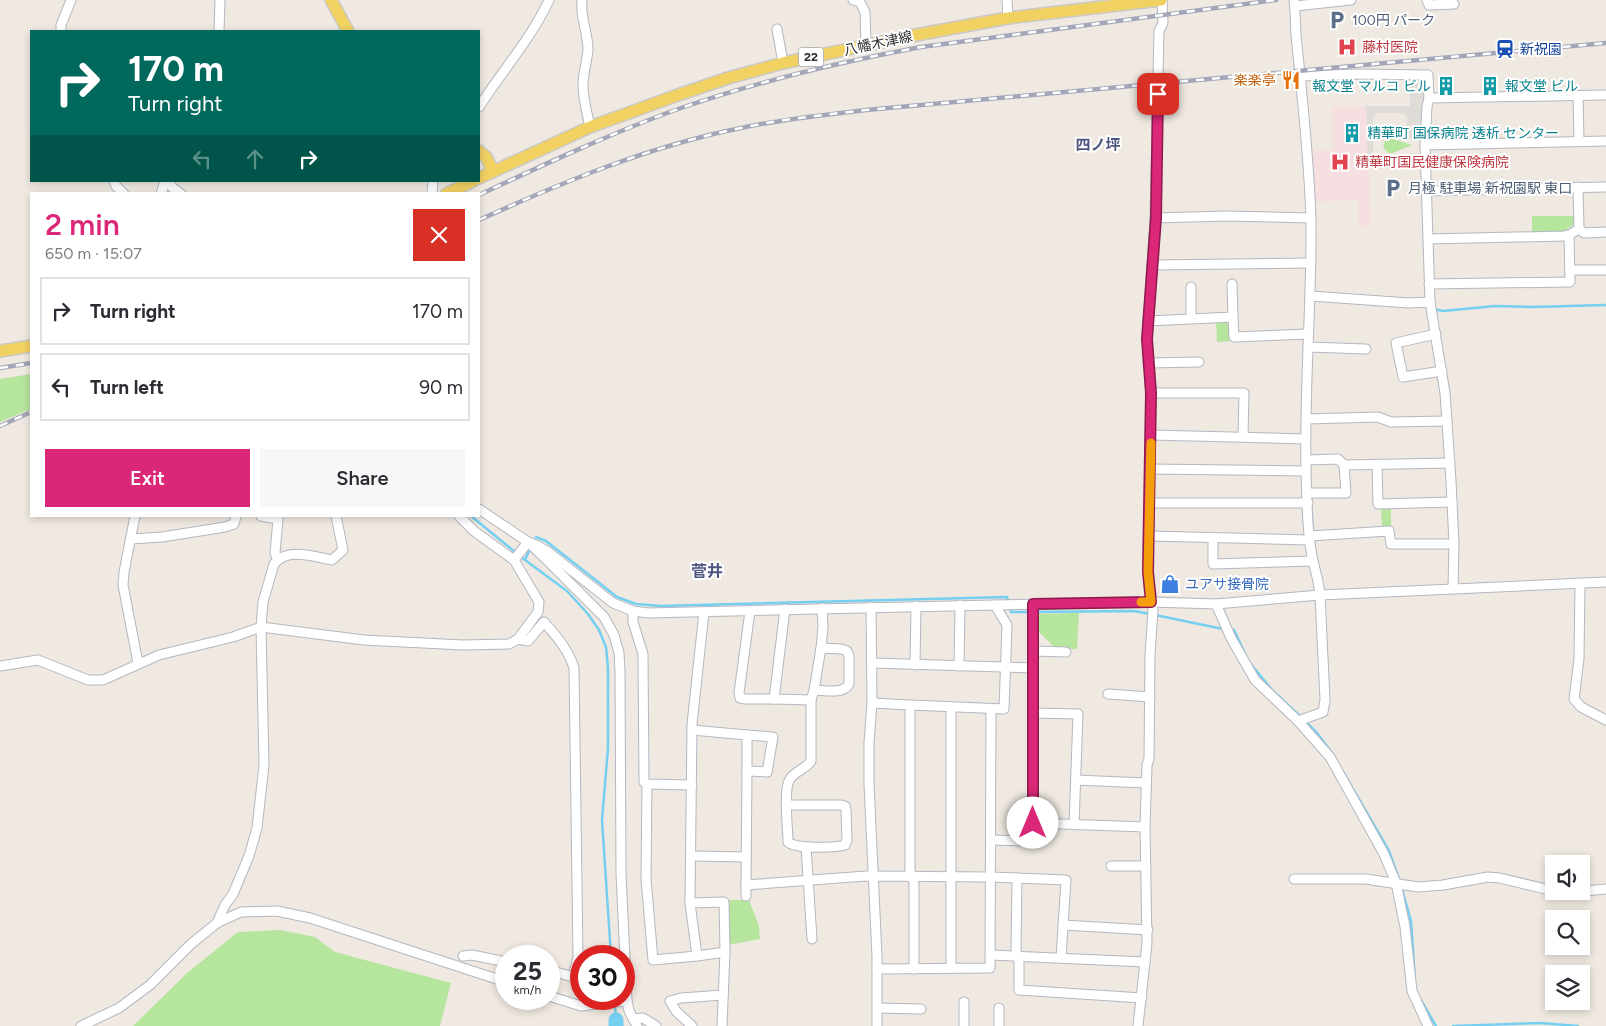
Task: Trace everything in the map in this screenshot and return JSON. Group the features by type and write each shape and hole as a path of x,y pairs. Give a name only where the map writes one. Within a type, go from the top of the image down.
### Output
{"main road":[{"path":"332,0 347,30"},
{"name":"八幡木津線","path":"480,178 590,127 728,78 783,63 1008,18 1162,0"},
{"path":"480,152 486,157 493,172"},
{"path":"450,192 470,182"},
{"path":"0,351 30,346"}],"street":[{"path":"61,30 61,25 71,0"},
{"path":"219,30 220,0"},
{"path":"480,105 495,82 512,62 550,0"},
{"path":"582,0 581,14 588,50 583,85 590,127"},
{"path":"854,0 860,2 865,12 866,45"},
{"path":"1007,0 1008,18"},
{"path":"1138,1026 1148,930 1145,827 1153,610 1148,572 1151,393 1147,339 1156,218 1159,30 1163,23 1162,0"},
{"path":"1298,721 1322,712 1324,700 1320,595 1310,538 1306,471 1308,334 1311,296 1311,218 1309,162 1295,3 1351,0"},
{"path":"1427,0 1429,5 1454,4"},
{"path":"777,29 783,63"},
{"path":"1301,76 1358,74 1428,75 1429,97 1425,145 1429,284 1447,420 1454,544 1453,589"},
{"path":"1429,97 1606,95"},
{"path":"1578,96 1579,141"},
{"path":"1425,145 1606,140"},
{"path":"114,182 122,192"},
{"path":"164,186 173,188 178,192"},
{"path":"1427,191 1606,187"},
{"path":"1578,188 1579,229 1584,233 1606,232"},
{"path":"1156,218 1226,216 1311,218"},
{"path":"1428,239 1569,235 1579,229"},
{"path":"1429,284 1570,282 1569,235"},
{"path":"1153,265 1311,263"},
{"path":"1570,270 1606,270"},
{"path":"1232,284 1234,337 1308,334"},
{"path":"1191,287 1191,318"},
{"path":"1311,296 1409,303 1430,302"},
{"path":"1148,321 1233,317"},
{"path":"1436,334 1396,343 1403,377 1442,371"},
{"path":"1308,347 1366,349"},
{"path":"1148,363 1198,362"},
{"path":"1151,393 1244,393 1243,437"},
{"path":"1307,419 1378,417 1391,422 1447,420"},
{"path":"1151,435 1306,439"},
{"path":"1306,460 1338,459 1344,465 1346,493 1307,493"},
{"path":"1344,465 1450,463"},
{"path":"1377,465 1378,504 1452,502"},
{"path":"1150,469 1306,471"},
{"path":"1150,503 1308,503"},
{"path":"480,510 550,562 604,617 614,634 619,653 620,671 620,874 623,945"},
{"path":"135,517 123,585 138,663"},
{"path":"131,539 162,537 225,527 234,524 236,517"},
{"path":"267,517 278,519 275,553 278,560"},
{"path":"217,923 249,856 257,828 264,764 261,627 263,602 274,564 278,560 291,555 332,560 343,550 336,517"},
{"path":"0,666 38,660 88,680 96,680 111,677 159,655 261,627 364,640 415,643 508,644 518,639 538,612 539,602 515,558 474,531 460,517"},
{"path":"1148,536 1310,538 1389,531 1391,544 1454,544"},
{"path":"1213,537 1213,564 1313,561"},
{"path":"515,558 525,545"},
{"path":"525,545 536,545 547,551 613,603 633,612 648,614 960,605 1151,602 1216,604 1320,595 1606,582"},
{"path":"1580,583 1580,644 1574,699 1578,705 1606,720"},
{"path":"1216,604 1230,638 1256,680 1298,721 1330,757 1384,854 1396,883 1405,927 1412,990 1428,1026"},
{"path":"960,605 960,666"},
{"path":"872,703 1004,709 1007,625 995,605"},
{"path":"991,840 1031,841 1033,823 1033,605"},
{"path":"915,665 916,606"},
{"path":"871,607 872,703 869,773 877,969 877,1026"},
{"path":"787,805 844,806 846,810 847,840 845,845 806,847 792,846 788,842 787,805 788,781 792,776 808,766 811,761 810,700 814,690 821,648 822,608"},
{"path":"774,699 786,610"},
{"path":"750,611 739,693 740,698 810,700"},
{"path":"633,612 633,622 643,654 644,782 647,784 646,887 653,960 725,952"},
{"path":"697,956 690,903 692,730 704,612"},
{"path":"518,639 528,641 544,622 565,646 574,668 578,957 573,977 560,973"},
{"path":"814,690 842,690 847,688 849,684 849,656 847,651 821,648"},
{"path":"1033,651 1066,652"},
{"path":"872,663 1033,668"},
{"path":"1108,694 1150,697"},
{"path":"910,705 910,871 914,882 914,968"},
{"path":"950,708 951,968"},
{"path":"877,969 990,968 991,709"},
{"path":"1033,713 1078,714 1074,825"},
{"path":"692,730 773,737 767,772 747,771"},
{"path":"746,896 747,735"},
{"path":"1076,780 1146,783"},
{"path":"647,784 692,785"},
{"path":"1033,823 1145,827"},
{"path":"806,847 812,939"},
{"path":"692,856 746,857"},
{"path":"1111,866 1146,866"},
{"path":"746,885 873,877 950,876 1066,880 1061,958"},
{"path":"1018,878 1016,950 1019,990 1142,998"},
{"path":"1294,879 1366,880 1418,887 1500,878 1545,889"},
{"path":"1590,891 1606,889"},
{"path":"690,903 724,902 725,952 722,1026"},
{"path":"81,1026 119,1008 150,985 191,944 217,923 241,912 276,911 310,918 495,978"},
{"path":"1063,925 1148,930"},
{"path":"463,956 472,955 495,960"},
{"path":"991,955 1145,962"},
{"path":"692,1026 676,1011 670,1001 723,995"},
{"path":"964,1002 964,1026"},
{"path":"877,1008 921,1009"},
{"path":"999,1008 999,1026"},
{"path":"629,1010 635,1022 643,1018 656,1026"}],"shaded area":[{"path":"1410,78 1426,81 1426,97 1419,135 1414,139 1406,138 1407,118 1404,113 1376,113 1373,119 1373,157 1379,163 1398,164 1411,156 1419,162 1420,169 1368,168 1366,106 1410,106"},
{"name":"精華町国民健康保険病院","path":"1366,106 1371,227 1359,227 1358,200 1314,202 1309,151 1333,150 1332,107"}],"green space":[{"path":"1390,138 1412,145 1393,153 1388,153 1383,147 1385,141"},
{"path":"1532,216 1574,216 1575,223 1564,232 1532,233"},
{"path":"1225,320 1229,325 1230,341 1217,342 1216,321"},
{"path":"30,374 30,409 0,422 0,379"},
{"path":"1391,506 1391,528 1382,529 1381,507"},
{"path":"1079,613 1077,649 1056,649 1037,630 1037,614"},
{"path":"727,900 749,900 759,926 760,939 727,945"},
{"path":"280,930 315,937 335,952 451,983 440,1026 133,1026 187,973 238,932"}],"waterway":[{"path":"1434,309 1443,311 1495,306 1606,305"},
{"path":"472,517 567,591 588,614 599,630 606,647 608,668 608,748 602,820 610,945"},
{"path":"536,537 546,541 617,597 636,604 661,606 1007,597 1008,601"},
{"path":"525,560 529,551"},
{"path":"1010,607 1011,612 1030,612"},
{"path":"1036,612 1134,611 1150,614"},
{"path":"1155,615 1223,629"},
{"path":"1229,630 1234,630 1247,658"},
{"path":"1250,663 1272,690 1301,717"},
{"path":"1305,721 1332,753"},
{"path":"1342,770 1389,851 1399,879 1411,921 1415,981"},
{"path":"1421,1000 1436,1026"},
{"path":"615,1010 616,1020 622,1026"},
{"path":"616,1020 616,1026"},
{"path":"1453,1026 1540,1023 1578,1026"}],"railway":[{"path":"480,195 643,122 698,102 793,75 921,47 1276,0"},
{"path":"480,220 607,166 673,145 772,122 866,110 1606,43"},
{"path":"0,368 30,363"},
{"path":"0,426 30,412"}],"slow traffic":[{"path":"1141,602 1151,602 1148,572 1151,443"}],"place":[{"name":"100円 パーク","path":"1337,20"},
{"name":"藤村医院","path":"1347,47"},
{"name":"新祝園","path":"1505,49"},
{"name":"楽楽亭","path":"1291,80"},
{"name":"報文堂 マルコ ビル","path":"1446,86"},
{"name":"報文堂 ビル","path":"1490,86"},
{"name":"精華町 国保病院 透析 センター","path":"1352,133"},
{"name":"精華町国民健康保険病院","path":"1340,162"},
{"name":"月極 駐車場 新祝園駅 東口","path":"1393,188"},
{"name":"ユアサ接骨院","path":"1170,584"}],"district":[{"name":"四ノ坪","path":"1098,145"},
{"name":"菅井","path":"707,571"}],"route":[{"path":"1033,823 1033,604 1151,602 1148,572 1151,393 1147,339 1156,218 1158,94"}]}
